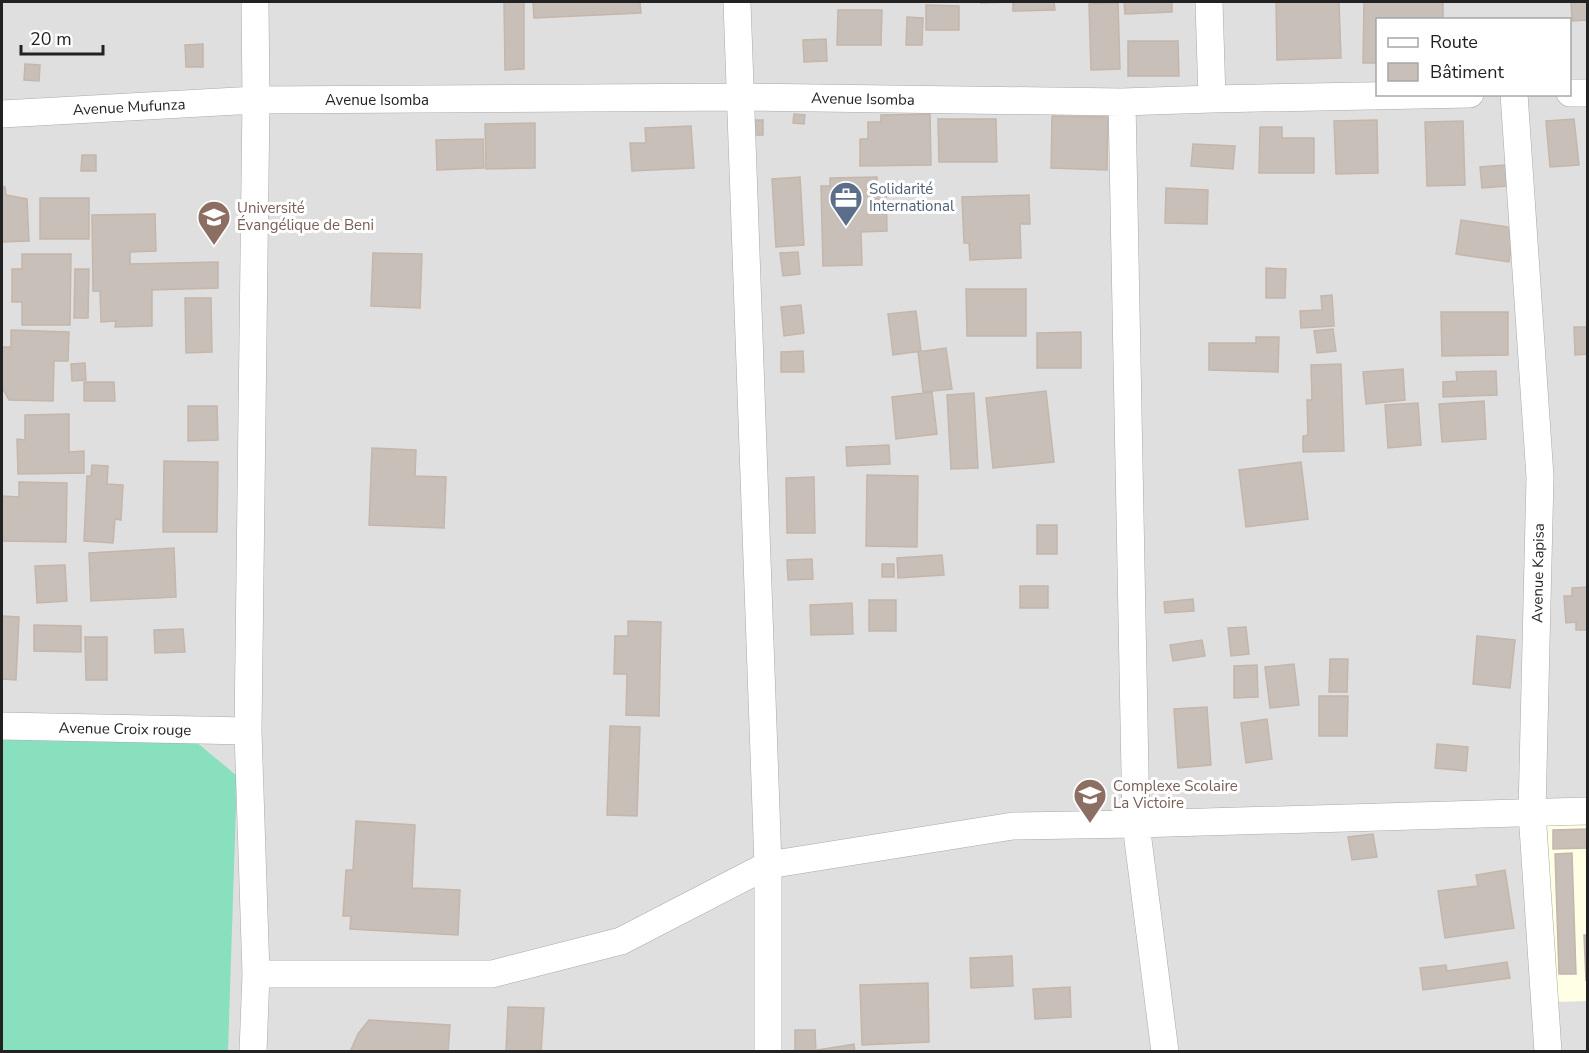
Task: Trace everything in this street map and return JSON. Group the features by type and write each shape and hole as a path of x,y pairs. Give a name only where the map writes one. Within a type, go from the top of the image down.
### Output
{"street":[{"path":"253,1052 256,974 248,731 256,100 255,2"},
{"path":"737,2 768,865 768,1052"},
{"path":"1209,2 1212,99"},
{"path":"1571,93 1587,93"},
{"name":"Avenue Isomba","path":"256,100 741,97 1122,102 1376,96"},
{"name":"Avenue Kapisa","path":"1514,96 1540,477 1532,812 1548,1052"},
{"name":"Avenue Mufunza","path":"2,114 256,100"},
{"path":"1122,102 1136,824 1165,1052"},
{"name":"Avenue Croix rouge","path":"2,726 248,731"},
{"path":"256,974 492,974 621,941 768,865 1013,826 1587,811"}],"shaded area":[{"path":"2,2 1587,2 1587,1051 2,1051"},
{"path":"1587,824 1587,1001 1556,1002 1547,825"}],"green space":[{"path":"2,736 195,741 237,776 228,1051 2,1052"}],"building":[{"path":"504,2 524,2 524,69 505,70"},
{"path":"533,2 640,2 641,13 534,18"},
{"path":"1013,2 1054,2 1055,10 1013,11"},
{"path":"1124,2 1172,2 1172,12 1125,14"},
{"path":"1276,2 1339,2 1341,58 1277,60"},
{"path":"1364,2 1443,2 1443,18 1376,18 1376,63 1363,63"},
{"path":"1571,2 1588,2 1588,20 1572,21"},
{"path":"1118,3 1120,69 1091,70 1089,4"},
{"path":"926,5 959,6 959,30 926,30"},
{"path":"838,10 882,10 881,45 837,45"},
{"path":"907,17 923,18 922,45 906,45"},
{"path":"826,39 827,61 804,62 803,40"},
{"path":"1128,41 1178,41 1179,76 1128,76"},
{"path":"203,44 203,67 186,67 185,45"},
{"path":"25,64 40,65 39,81 24,80"},
{"path":"794,114 805,115 804,124 793,123"},
{"path":"930,114 931,165 860,166 860,139 868,139 868,122 881,122 881,115"},
{"path":"1052,116 1108,117 1107,170 1051,168"},
{"path":"938,119 996,119 997,162 939,162"},
{"path":"1574,119 1579,165 1550,167 1546,121"},
{"path":"749,120 763,120 763,135 749,135"},
{"path":"1377,120 1378,173 1336,174 1334,121"},
{"path":"1463,121 1465,185 1427,186 1425,122"},
{"path":"535,123 535,168 486,169 485,124"},
{"path":"691,126 694,168 632,171 630,143 646,143 645,128"},
{"path":"1260,127 1282,127 1282,138 1314,138 1314,173 1259,173"},
{"path":"483,139 484,168 437,170 436,140"},
{"path":"1193,144 1235,146 1233,169 1191,166"},
{"path":"82,155 96,155 96,171 81,171"},
{"path":"1505,165 1507,186 1482,188 1480,167"},
{"path":"800,177 804,245 776,247 772,179"},
{"path":"877,177 877,184 886,184 887,231 861,232 862,265 823,266 821,186 830,186 830,178"},
{"path":"2,186 5,187 6,195 27,199 29,241 2,242"},
{"path":"1166,188 1208,190 1207,224 1165,223"},
{"path":"1029,195 1030,224 1020,224 1021,258 970,260 969,243 964,243 962,197"},
{"path":"40,198 89,198 89,239 40,239"},
{"path":"155,214 156,251 130,252 130,264 218,262 218,288 152,290 152,326 115,327 116,321 101,322 100,291 93,291 92,215"},
{"path":"1461,220 1514,228 1509,262 1456,254"},
{"path":"798,252 800,274 783,276 780,253"},
{"path":"373,253 422,254 420,308 371,306"},
{"path":"22,254 71,254 70,325 22,325 22,302 12,302 12,269 22,269"},
{"path":"1266,268 1286,269 1285,298 1266,298"},
{"path":"75,269 89,269 88,318 74,318"},
{"path":"966,289 1026,289 1026,336 967,336"},
{"path":"1332,295 1334,326 1301,328 1300,311 1322,310 1321,296"},
{"path":"185,298 211,298 212,352 186,353"},
{"path":"801,305 804,333 784,336 781,307"},
{"path":"916,311 921,351 893,355 888,314"},
{"path":"1441,312 1508,312 1508,355 1442,356"},
{"path":"1574,327 1588,327 1588,354 1575,355"},
{"path":"1333,329 1336,351 1317,353 1314,331"},
{"path":"11,330 69,332 68,361 54,361 53,401 9,400 2,387 2,347 11,347"},
{"path":"1081,332 1081,368 1037,368 1037,333"},
{"path":"1256,337 1279,337 1278,372 1209,370 1209,343 1256,343"},
{"path":"946,348 952,389 923,392 918,352"},
{"path":"803,351 804,372 781,372 781,352"},
{"path":"85,363 86,380 72,381 71,364"},
{"path":"1341,364 1344,451 1303,452 1303,436 1308,435 1307,400 1312,400 1311,365"},
{"path":"1403,369 1405,400 1366,404 1363,372"},
{"path":"1496,371 1497,395 1443,397 1443,382 1457,381 1456,372"},
{"path":"84,382 114,382 115,401 84,401"},
{"path":"1046,391 1054,462 993,468 986,398"},
{"path":"932,392 937,434 896,439 892,397"},
{"path":"974,393 978,468 951,469 947,395"},
{"path":"1484,401 1486,439 1442,442 1439,404"},
{"path":"1418,403 1421,445 1388,448 1385,405"},
{"path":"188,406 217,406 218,440 188,441"},
{"path":"69,414 69,452 84,451 84,473 18,474 17,439 25,440 25,415"},
{"path":"889,445 890,464 847,466 846,447"},
{"path":"372,448 416,450 415,476 446,477 444,528 369,525"},
{"path":"164,461 218,462 217,532 163,532"},
{"path":"1301,462 1308,519 1246,527 1239,470"},
{"path":"92,465 108,466 107,484 123,485 121,520 115,519 113,543 84,541 87,476 91,476"},
{"path":"867,475 918,476 917,547 866,546"},
{"path":"814,477 815,533 787,533 786,478"},
{"path":"19,482 67,483 66,542 2,541 2,496 19,497"},
{"path":"1037,525 1057,525 1057,554 1037,554"},
{"path":"174,548 176,597 91,601 89,553"},
{"path":"942,555 944,575 898,578 897,558"},
{"path":"812,559 813,579 788,580 787,560"},
{"path":"882,564 894,564 894,577 882,577"},
{"path":"65,565 67,601 37,603 35,566"},
{"path":"1020,586 1048,586 1048,608 1020,608"},
{"path":"1588,587 1588,630 1576,630 1576,622 1566,623 1564,596 1572,596 1572,588"},
{"path":"1193,599 1194,611 1165,613 1164,602"},
{"path":"869,600 896,600 896,631 869,631"},
{"path":"852,603 853,634 811,635 810,605"},
{"path":"2,616 19,617 16,680 2,679"},
{"path":"628,621 661,622 659,716 626,715 627,674 614,674 615,636 628,636"},
{"path":"34,625 81,626 81,652 34,651"},
{"path":"1246,627 1249,654 1231,656 1228,628"},
{"path":"183,629 185,652 155,653 154,630"},
{"path":"1477,636 1515,640 1510,688 1473,684"},
{"path":"85,637 107,637 107,680 86,680"},
{"path":"1202,640 1205,656 1173,661 1170,645"},
{"path":"1330,659 1348,659 1347,692 1329,692"},
{"path":"1294,664 1299,705 1270,708 1265,667"},
{"path":"1257,665 1258,697 1234,698 1234,666"},
{"path":"1319,696 1348,696 1347,736 1319,736"},
{"path":"1207,707 1211,765 1178,768 1174,709"},
{"path":"1267,719 1272,759 1246,763 1241,723"},
{"path":"610,726 640,727 637,816 607,815"},
{"path":"1437,744 1468,747 1466,771 1435,768"},
{"path":"356,821 415,825 412,888 460,890 458,935 350,929 351,916 343,916 346,870 353,870"},
{"path":"1588,829 1588,848 1553,849 1553,830"},
{"path":"1373,834 1377,857 1352,860 1348,837"},
{"path":"1572,853 1576,974 1559,974 1555,854"},
{"path":"1505,870 1514,928 1445,938 1438,891 1478,886 1476,875"},
{"path":"1584,935 1588,935 1588,979 1586,980"},
{"path":"1012,956 1013,986 971,988 970,958"},
{"path":"1507,962 1510,978 1423,990 1420,968 1446,965 1447,971"},
{"path":"928,983 929,1042 862,1045 860,985"},
{"path":"1070,987 1071,1017 1035,1019 1033,989"},
{"path":"508,1007 544,1008 541,1052 506,1052"},
{"path":"369,1020 450,1025 448,1052 350,1052 358,1034"},
{"path":"795,1030 815,1030 816,1052 795,1052"},
{"path":"854,1044 855,1052 818,1052 818,1050"}],"place":[{"name":"Solidarité International","path":"846,227"},
{"name":"Université Évangélique de Beni","path":"214,246"},
{"name":"Complexe Scolaire La Victoire","path":"1090,824"}]}
